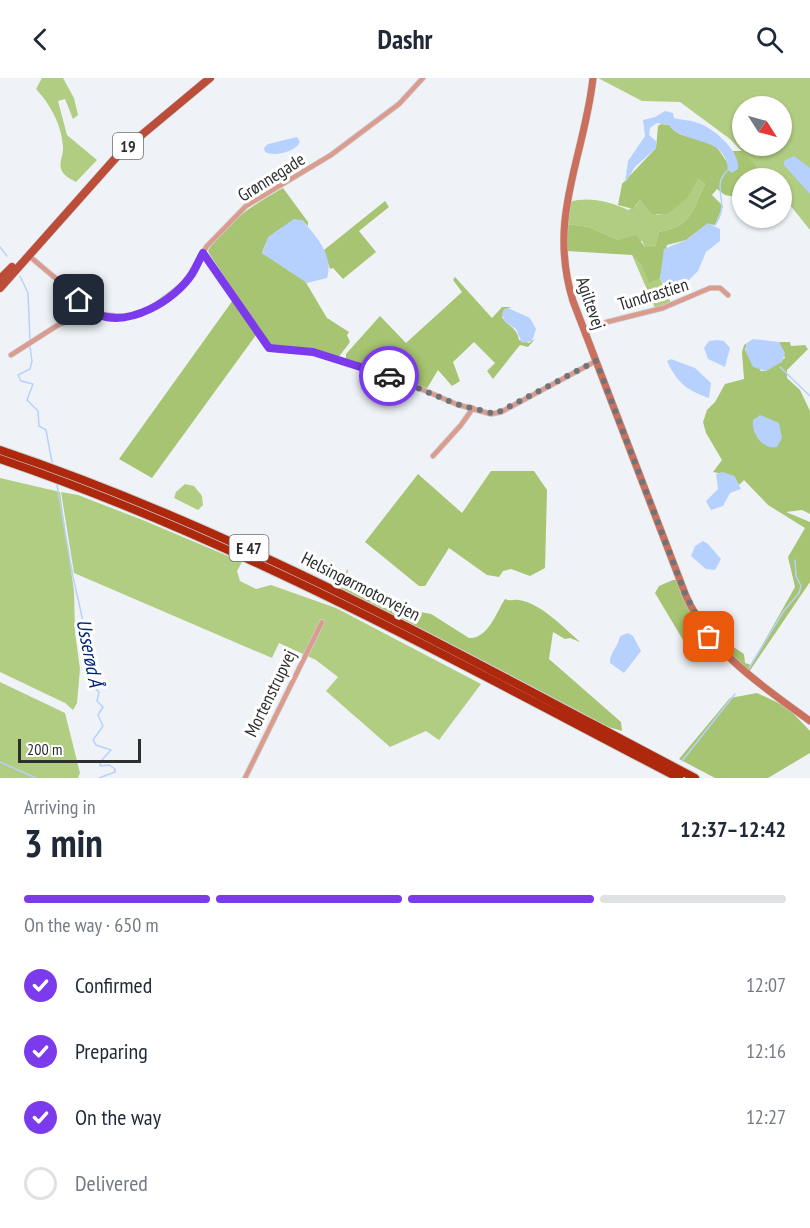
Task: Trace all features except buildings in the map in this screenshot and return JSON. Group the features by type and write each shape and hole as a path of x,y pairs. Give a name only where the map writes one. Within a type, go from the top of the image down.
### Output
{"highway":[{"path":"0,445 59,467 83,479"},
{"name":"Helsingørmotorvejen","path":"0,450 83,479 174,516 295,570 695,778"},
{"name":"Helsingørmotorvejen","path":"0,459 129,506 294,579 679,778"}],"main road":[{"name":"19","path":"0,288 56,222 120,153 210,78"},
{"name":"19","path":"1,277 28,254"}],"street":[{"name":"Grønnegade","path":"28,254 98,314 115,317 137,315 185,283 203,253 246,206 331,155 399,104 423,78"},
{"name":"Agiltevej","path":"593,78 567,196 562,233 567,281 686,596 699,621 717,647 734,665 810,721"},
{"path":"203,253 269,348 313,352 398,379 456,404 491,414 501,412 596,361"},
{"name":"Tundrastien","path":"585,333 594,327 663,308 710,288 720,288 728,295"},
{"path":"11,355 58,325 84,315 90,309"},
{"path":"433,456 473,408"},
{"name":"Mortenstrupvej","path":"245,778 322,622"}],"green space":[{"path":"42,78 63,78 74,98 78,115 73,119 65,99 58,101 67,135 97,160 76,182 62,171 60,164 63,147 58,123 46,101 36,89"},
{"path":"598,78 810,78 810,230 792,208 792,168 758,168 747,156 792,156 792,96 732,96 732,141 680,102 642,101"},
{"path":"669,125 682,135 708,141 719,150 727,162 732,156 747,156 758,168 732,168 732,196 725,195 717,189 712,195 723,206 715,225 707,224 686,240 667,245 660,278 649,283 641,265 632,255 567,251 566,224 589,227 618,240 636,235 645,247 655,247 659,232 678,226 690,216 705,184 698,179 687,198 666,215 652,214 640,200 633,209 618,205 622,184 656,148 658,126"},
{"path":"698,179 705,184 690,216 678,226 659,232 655,247 645,247 642,241 618,240 589,227 566,224 570,202 577,200 607,202 628,210 636,206 640,200 657,215 666,215"},
{"path":"283,188 308,222 308,226 302,220 277,231 269,239 262,253 305,281 327,318 349,332 347,335 350,342 338,358 304,348 271,347 208,251 222,231 231,223"},
{"path":"385,201 389,207 359,231 376,252 343,279 333,268 330,269 324,250"},
{"path":"632,255 641,265 649,282 660,278 671,303 655,308"},
{"path":"455,277 492,318 502,307 512,307 508,308 502,317 504,320 516,332 519,340 529,343 535,339 528,347 520,345 493,379 487,371 495,363 474,342 453,362 460,381 452,386 438,370 426,390 346,361 346,354 380,316 406,343 462,292 453,280"},
{"path":"233,300 256,335 152,478 119,459"},
{"path":"779,342 790,342 791,346 805,345 808,349 787,370 787,378 800,390 810,411 810,514 802,510 786,512 810,522 810,582 749,672 723,646 726,642 744,654 745,663 751,665 795,587 788,557 805,528 768,505 744,480 739,485 734,476 713,472 722,460 706,433 703,422 707,410 715,402 725,384 744,379 742,352 744,345 747,343 745,350 761,371 766,371 785,358"},
{"path":"491,471 534,471 547,490 545,568 530,576 511,569 503,571 499,577 487,575 449,548 425,586 419,586 365,542 418,474 462,513"},
{"path":"0,478 60,492 74,591 75,632 80,669 77,703 73,710 65,703 0,672"},
{"path":"185,484 194,486 202,496 203,505 198,510 174,498 176,492"},
{"path":"61,492 78,495 242,562 237,571 240,581 256,589 271,585 336,608 481,684 439,740 426,731 390,747 326,691 338,677 316,660 279,643 272,658 74,573"},
{"path":"348,569 346,583 389,606 431,614 469,638 476,637 486,630 505,599 528,602 536,606 580,642 570,638 565,639 553,632 549,659 621,722 622,731 599,724 339,588 336,584"},
{"path":"676,580 704,636 704,641 689,650 655,593 659,586"},
{"path":"0,682 65,713 80,773 78,778 0,778"},
{"path":"757,693 787,707 810,731 810,753 768,778 715,778 679,759 730,698"}],"water":[{"path":"665,111 673,113 674,118 692,121 711,130 731,148 732,156 735,156 738,162 738,168 732,168 732,173 728,170 726,159 721,151 676,132 669,125 657,123 650,128 649,135 656,141 656,148 635,167 625,183 628,161 645,136 643,120"},
{"path":"297,137 300,142 289,151 279,154 265,152 264,148 268,144"},
{"path":"794,156 810,168 810,194 792,174 792,168 787,168 784,165 784,161"},
{"path":"294,219 302,220 322,246 328,261 327,278 307,283 262,253 268,237"},
{"path":"708,223 720,229 720,241 706,252 698,271 679,290 667,290 660,278 664,249 686,240"},
{"path":"508,308 530,318 536,329 532,341 522,343 516,329 505,322 502,314 504,309"},
{"path":"753,339 779,342 785,353 782,362 766,371 753,367 745,350 747,343"},
{"path":"709,341 724,341 730,348 725,367 708,359 704,348"},
{"path":"671,359 695,368 711,383 709,398 689,389 679,381 667,361"},
{"path":"760,415 779,423 782,438 777,447 767,446 756,435 753,420"},
{"path":"723,472 734,476 741,489 730,493 723,506 711,510 706,501 718,489 716,474"},
{"path":"703,541 721,559 715,570 706,569 691,556 695,546"},
{"path":"628,633 633,636 641,651 624,673 610,663 610,659 620,636"}],"waterway":[{"path":"715,225 722,209 720,182 728,170"},
{"name":"Usserød Å","path":"0,247 7,256"},
{"name":"Usserød Å","path":"20,276 28,293 30,341"},
{"name":"Usserød Å","path":"30,347 32,361 30,369 18,375 21,381 33,384 27,400 38,411 39,426 46,430 52,462"},
{"path":"780,367 810,396"},
{"name":"Usserød Å","path":"57,485 73,577 93,665 90,673 95,680 94,687 99,692 97,701 103,707 98,715 103,726 93,740 96,745 111,750 101,761 100,766 109,765 115,769 115,772 99,778"},
{"path":"749,668 783,612 799,593 801,586 796,576 795,560"},
{"path":"682,761 735,694"},
{"path":"0,762 36,778"}],"way so far":[{"path":"389,376 456,404 495,414 596,361 686,596 709,637"}],"route":[{"path":"79,300 98,314 115,317 137,315 168,297 185,283 203,253 209,258 269,348 313,352 389,376"}]}
